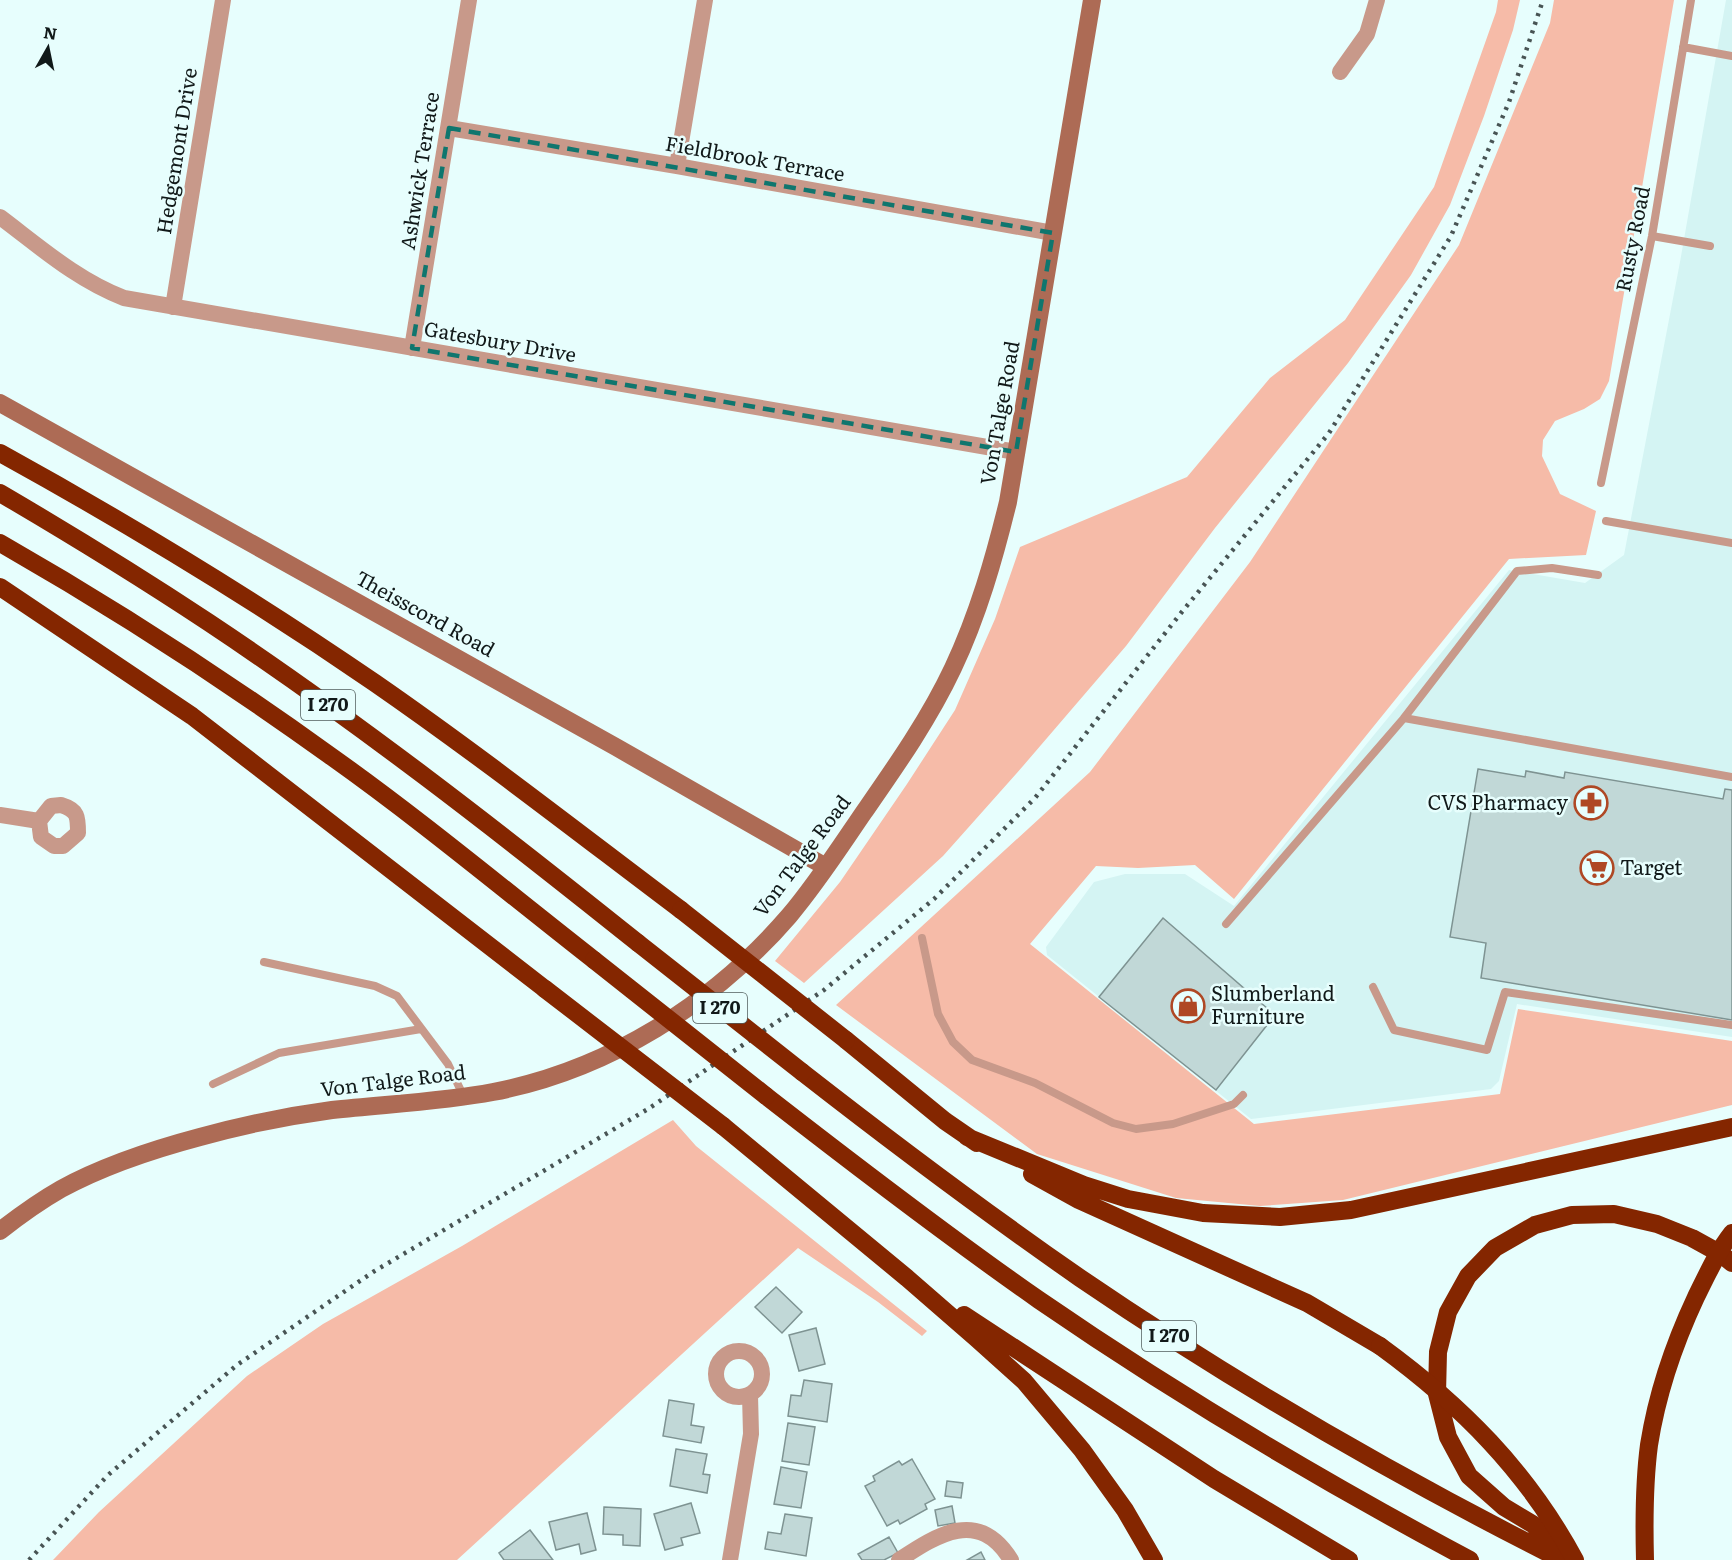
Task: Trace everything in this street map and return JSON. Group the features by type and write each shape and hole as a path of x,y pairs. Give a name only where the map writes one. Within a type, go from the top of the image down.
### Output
{"highway":[{"path":"0,453 127,525 282,621 376,684 681,910 967,1137 1080,1200 1307,1303 1380,1346 1420,1375 1480,1430 1539,1502 1575,1560"},
{"name":"I 270","path":"0,493 133,573 209,623 431,781 802,1072 996,1219 1240,1382 1467,1512 1562,1560"},
{"name":"I 270","path":"0,543 182,654 333,758 407,813 892,1193 1039,1300 1190,1399 1354,1497 1470,1560"},
{"path":"0,587 192,716 723,1126 907,1278 1023,1381 1088,1459 1125,1510 1154,1560"},
{"path":"967,1137 1084,1185 1128,1199 1203,1214 1280,1217 1351,1210 1732,1127"},
{"path":"1562,1560 1534,1525 1504,1507 1469,1476 1448,1437 1437,1394 1438,1352 1448,1312 1468,1276 1495,1248 1534,1225 1572,1215 1614,1214 1657,1224 1692,1238 1721,1254 1732,1263"},
{"path":"1645,1560 1644,1505 1649,1445 1664,1379 1680,1331 1725,1242 1732,1233"},
{"path":"907,1278 1214,1479 1349,1560"}],"street":[{"name":"Ashwick Terrace","path":"412,348 469,0"},
{"path":"676,166 705,0"},
{"name":"Von Talge Road","path":"0,1230 57,1191 78,1180 130,1157 165,1146 251,1124 290,1117 464,1097 566,1072 655,1030 679,1014 757,950 790,914 826,867 918,731 952,670 978,608 1008,502 1092,0"},
{"path":"1340,72 1367,34 1377,0"},
{"name":"Hedgemont Drive","path":"173,307 226,1"},
{"name":"Fieldbrook Terrace","path":"449,128 1053,233"},
{"name":"Gatesbury Drive","path":"0,217 68,270 100,289 124,298 1016,453"},
{"name":"Theisscord Road","path":"0,402 826,867"},
{"path":"0,814 39,821"},
{"path":"730,1560 751,1434 750,1395"},
{"path":"899,1560 929,1540 970,1528 986,1534 1011,1560"}],"lane":[{"name":"Rusty Road","path":"1601,483 1652,236 1691,0"},
{"path":"1683,47 1732,56"},
{"path":"1652,236 1710,246"},
{"path":"1606,521 1732,543"},
{"path":"1226,924 1404,718 1517,571 1552,568 1598,576"},
{"path":"1404,718 1732,777"},
{"path":"922,938 938,1014 953,1042 972,1060 1035,1083 1113,1123 1136,1129 1173,1124 1234,1104 1243,1095"},
{"path":"264,962 375,986 397,996 448,1064 464,1097"},
{"path":"1373,987 1395,1030 1487,1050 1505,992 1732,1025"},
{"path":"213,1084 279,1053 421,1029"}],"highlighted area":[{"path":"449,128 1053,233 1016,452 412,348"}],"shaded area":[{"path":"1498,0 1520,0 1513,30 1484,116 1450,205 1411,275 1348,363 1215,528 1126,646 943,856 804,983 775,961 840,882 955,710 995,619 1020,547 1187,477 1270,378 1345,320 1434,187 1496,12"},
{"path":"1554,0 1674,0 1609,381 1600,399 1584,409 1555,421 1543,440 1542,456 1560,494 1596,511 1586,555 1509,559 1234,899 1195,865 1138,868 1096,866 1030,944 1254,1124 1500,1094 1518,1009 1732,1041 1732,1105 1343,1200 1260,1206 1176,1198 1037,1154 836,1005 1090,772 1250,562 1459,245 1550,23"},
{"path":"1726,0 1732,0 1732,1037 1517,1004 1499,1081 1491,1089 1251,1119 1047,955 1046,947 1094,882 1125,874 1185,874 1234,906 1509,570 1585,583 1624,555 1680,262"},
{"path":"673,1120 696,1146 927,1331 922,1336 878,1302 798,1248 457,1560 53,1560 99,1512 247,1376 323,1324 462,1246"}],"building":[{"name":"Target","path":"1478,769 1525,777 1526,771 1564,778 1565,772 1723,799 1725,789 1732,790 1732,1020 1481,978 1486,943 1450,937"},
{"name":"Slumberland Furniture","path":"1163,918 1275,1015 1216,1090 1099,997"},
{"path":"776,1287 802,1312 782,1333 755,1307"},
{"path":"816,1328 825,1364 799,1371 789,1335"},
{"path":"804,1380 832,1384 827,1422 788,1416 791,1395 801,1396"},
{"path":"669,1400 694,1404 691,1425 704,1427 701,1443 663,1436"},
{"path":"788,1423 815,1427 809,1465 782,1461"},
{"path":"676,1449 707,1454 703,1474 710,1475 707,1493 670,1486"},
{"path":"912,1459 935,1499 925,1504 927,1509 900,1524 898,1520 887,1526 865,1486 875,1481 873,1476 899,1461 902,1465"},
{"path":"781,1467 807,1472 801,1508 774,1504"},
{"path":"947,1481 963,1483 961,1498 945,1496"},
{"path":"691,1503 700,1533 681,1538 683,1545 665,1550 654,1514"},
{"path":"952,1506 955,1523 938,1526 935,1510"},
{"path":"604,1507 641,1509 640,1546 623,1545 623,1535 603,1534"},
{"path":"587,1513 596,1550 581,1554 579,1544 556,1550 549,1522"},
{"path":"785,1514 812,1518 806,1556 765,1549 768,1532 781,1534"},
{"path":"530,1530 553,1560 504,1560 499,1553"},
{"path":"889,1537 898,1553 884,1560 862,1560 858,1554"},
{"path":"981,1552 985,1560 967,1560"}],"railway":[{"path":"29,1560 108,1475 237,1365 373,1272 648,1109 824,990 934,899 1035,798 1181,613 1329,433 1451,236 1509,102 1543,0"}],"place":[{"name":"CVS Pharmacy","path":"1591,803"},
{"name":"Target","path":"1597,868"},
{"name":"Slumberland Furniture","path":"1188,1006"}]}
